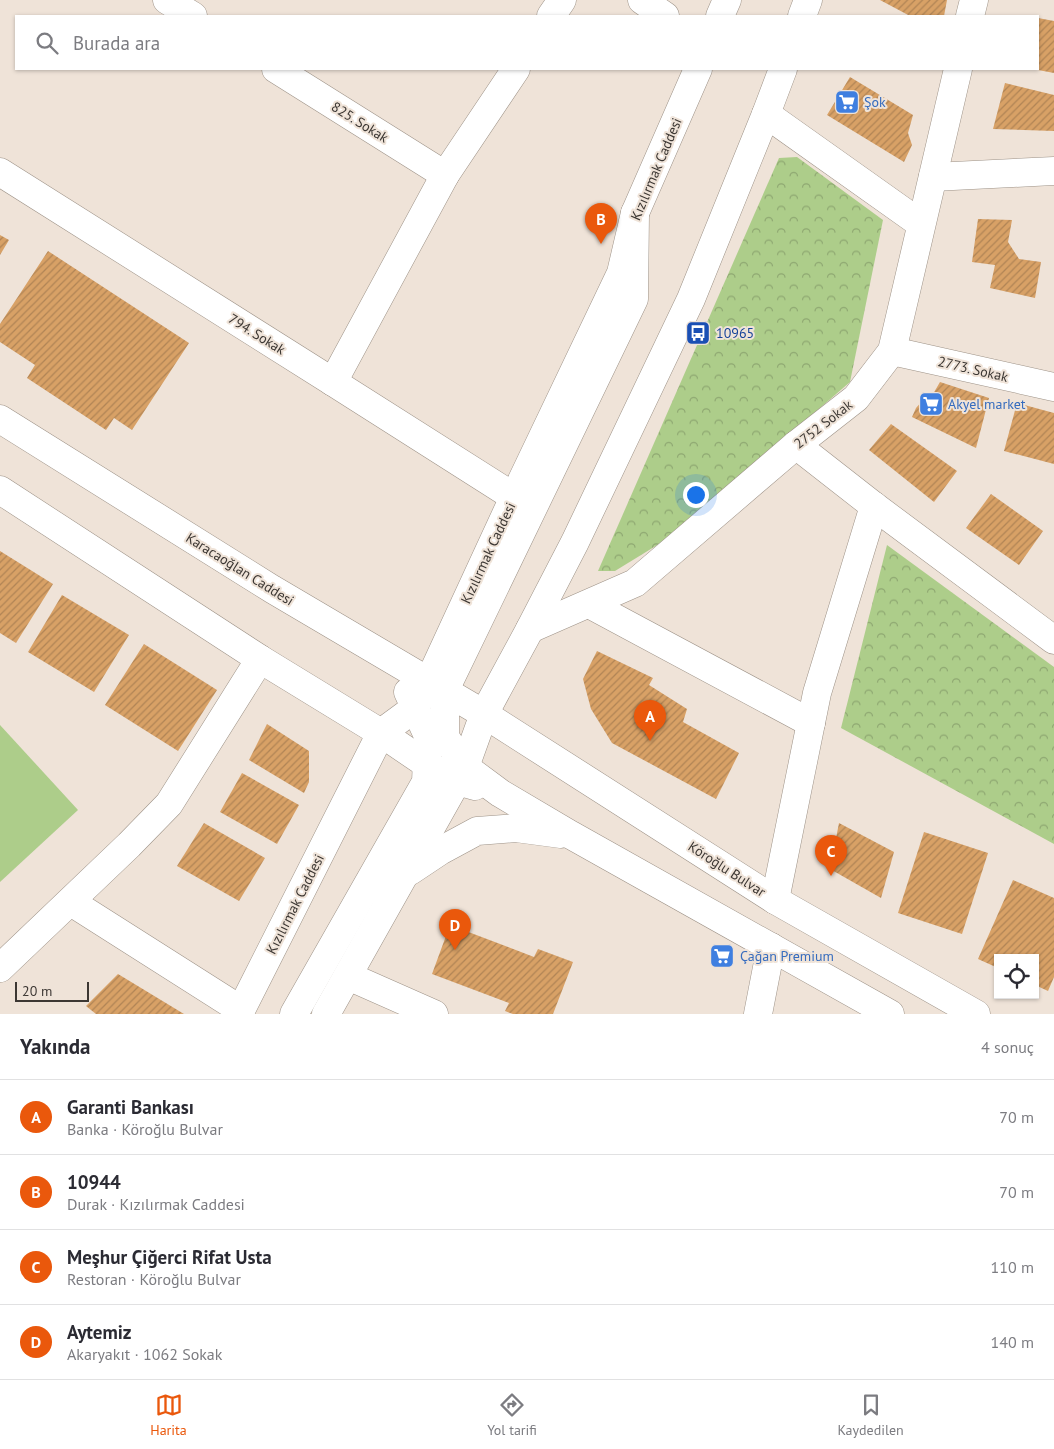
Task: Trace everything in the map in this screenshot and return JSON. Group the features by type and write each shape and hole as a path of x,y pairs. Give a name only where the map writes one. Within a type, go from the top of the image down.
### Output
{"main road":[{"path":"167,0 191,15"},
{"path":"552,15 562,0"},
{"path":"642,0 664,15"},
{"path":"720,15 726,0"},
{"path":"802,15 808,0"},
{"path":"970,15 974,0"},
{"name":"825. Sokak","path":"278,70 445,175"},
{"path":"333,382 445,175 515,70"},
{"name":"Kızılırmak Caddesi","path":"240,1012 381,733 415,708 437,686 514,498 621,273 635,213 698,70"},
{"path":"326,1014 461,774 484,714 575,542 690,299 783,70"},
{"name":"2752 Sokak","path":"530,629 635,583 796,445 856,398 892,351 958,70"},
{"path":"766,114 921,224"},
{"path":"933,177 1054,171"},
{"name":"794. Sokak","path":"0,172 514,498"},
{"path":"461,774 445,737 437,686 634,299 635,213"},
{"name":"2773. Sokak","path":"892,351 1054,387"},
{"name":"Karacaoğlan Caddesi","path":"0,419 272,589 484,714"},
{"path":"796,445 874,506 1054,640"},
{"path":"0,490 260,659 381,733 427,764 461,774 500,793 890,1014"},
{"path":"775,900 817,693 874,506"},
{"path":"590,604 811,723"},
{"path":"0,968 71,902 169,804 260,659"},
{"path":"294,1014 426,782 428,736 394,661"},
{"name":"Köroğlu Bulvar","path":"484,714 775,900 976,1014"},
{"path":"405,875 440,851 477,831 516,828 572,835"},
{"path":"71,902 240,1012"},
{"path":"758,1014 771,947"},
{"path":"348,976 434,1014"}],"green space":[{"path":"797,157 883,220 850,382 672,536 615,571 598,571 779,158"},
{"path":"887,545 1054,667 1054,844 841,728"},
{"path":"0,725 78,810 0,882"}],"building":[{"path":"880,0 947,0 944,15 908,15"},
{"path":"1039,18 1054,21 1054,73 1038,70"},
{"path":"850,77 913,115 908,133 912,145 904,162 827,115"},
{"path":"1005,83 1054,95 1054,131 993,129"},
{"path":"978,219 1012,220 1008,242 1019,259 1041,262 1035,298 990,288 995,265 972,262"},
{"path":"0,235 9,240 0,255"},
{"path":"48,251 189,343 132,430 114,418 106,430 27,378 35,365 0,342 0,324"},
{"path":"940,382 989,398 976,448 912,417 916,408 923,400 933,394"},
{"path":"1017,403 1054,413 1054,464 1004,451"},
{"path":"891,424 957,471 934,502 869,450"},
{"path":"991,494 1043,531 1019,565 966,528"},
{"path":"0,551 53,584 16,643 0,633"},
{"path":"62,595 129,635 94,692 28,652"},
{"path":"144,644 217,690 178,751 105,705"},
{"path":"597,651 653,678 649,685 687,709 683,722 739,753 716,799 612,743 591,709 583,679"},
{"path":"267,724 309,751 309,782 304,793 249,760"},
{"path":"242,773 299,805 277,844 220,812"},
{"path":"204,823 265,858 239,901 177,866"},
{"path":"839,823 894,852 881,898 830,869"},
{"path":"924,832 988,853 962,934 898,913"},
{"path":"1013,880 1054,898 1054,977 1048,991 1039,987 1039,954 994,954 994,966 978,959"},
{"path":"450,925 534,957 538,949 573,962 553,1014 513,1014 505,1011 509,1003 432,974"},
{"path":"118,974 184,1014 96,1014 86,1006"}],"place":[{"name":"Şok","path":"847,102"},
{"name":"10944","path":"601,244"},
{"name":"10965","path":"698,333"},
{"name":"Akyel market","path":"931,404"},
{"name":"Garanti Bankası","path":"650,741"},
{"name":"Meşhur Çiğerci Rifat Usta","path":"831,876"},
{"name":"Aytemiz","path":"455,950"},
{"name":"Çağan Premium","path":"722,956"}]}
